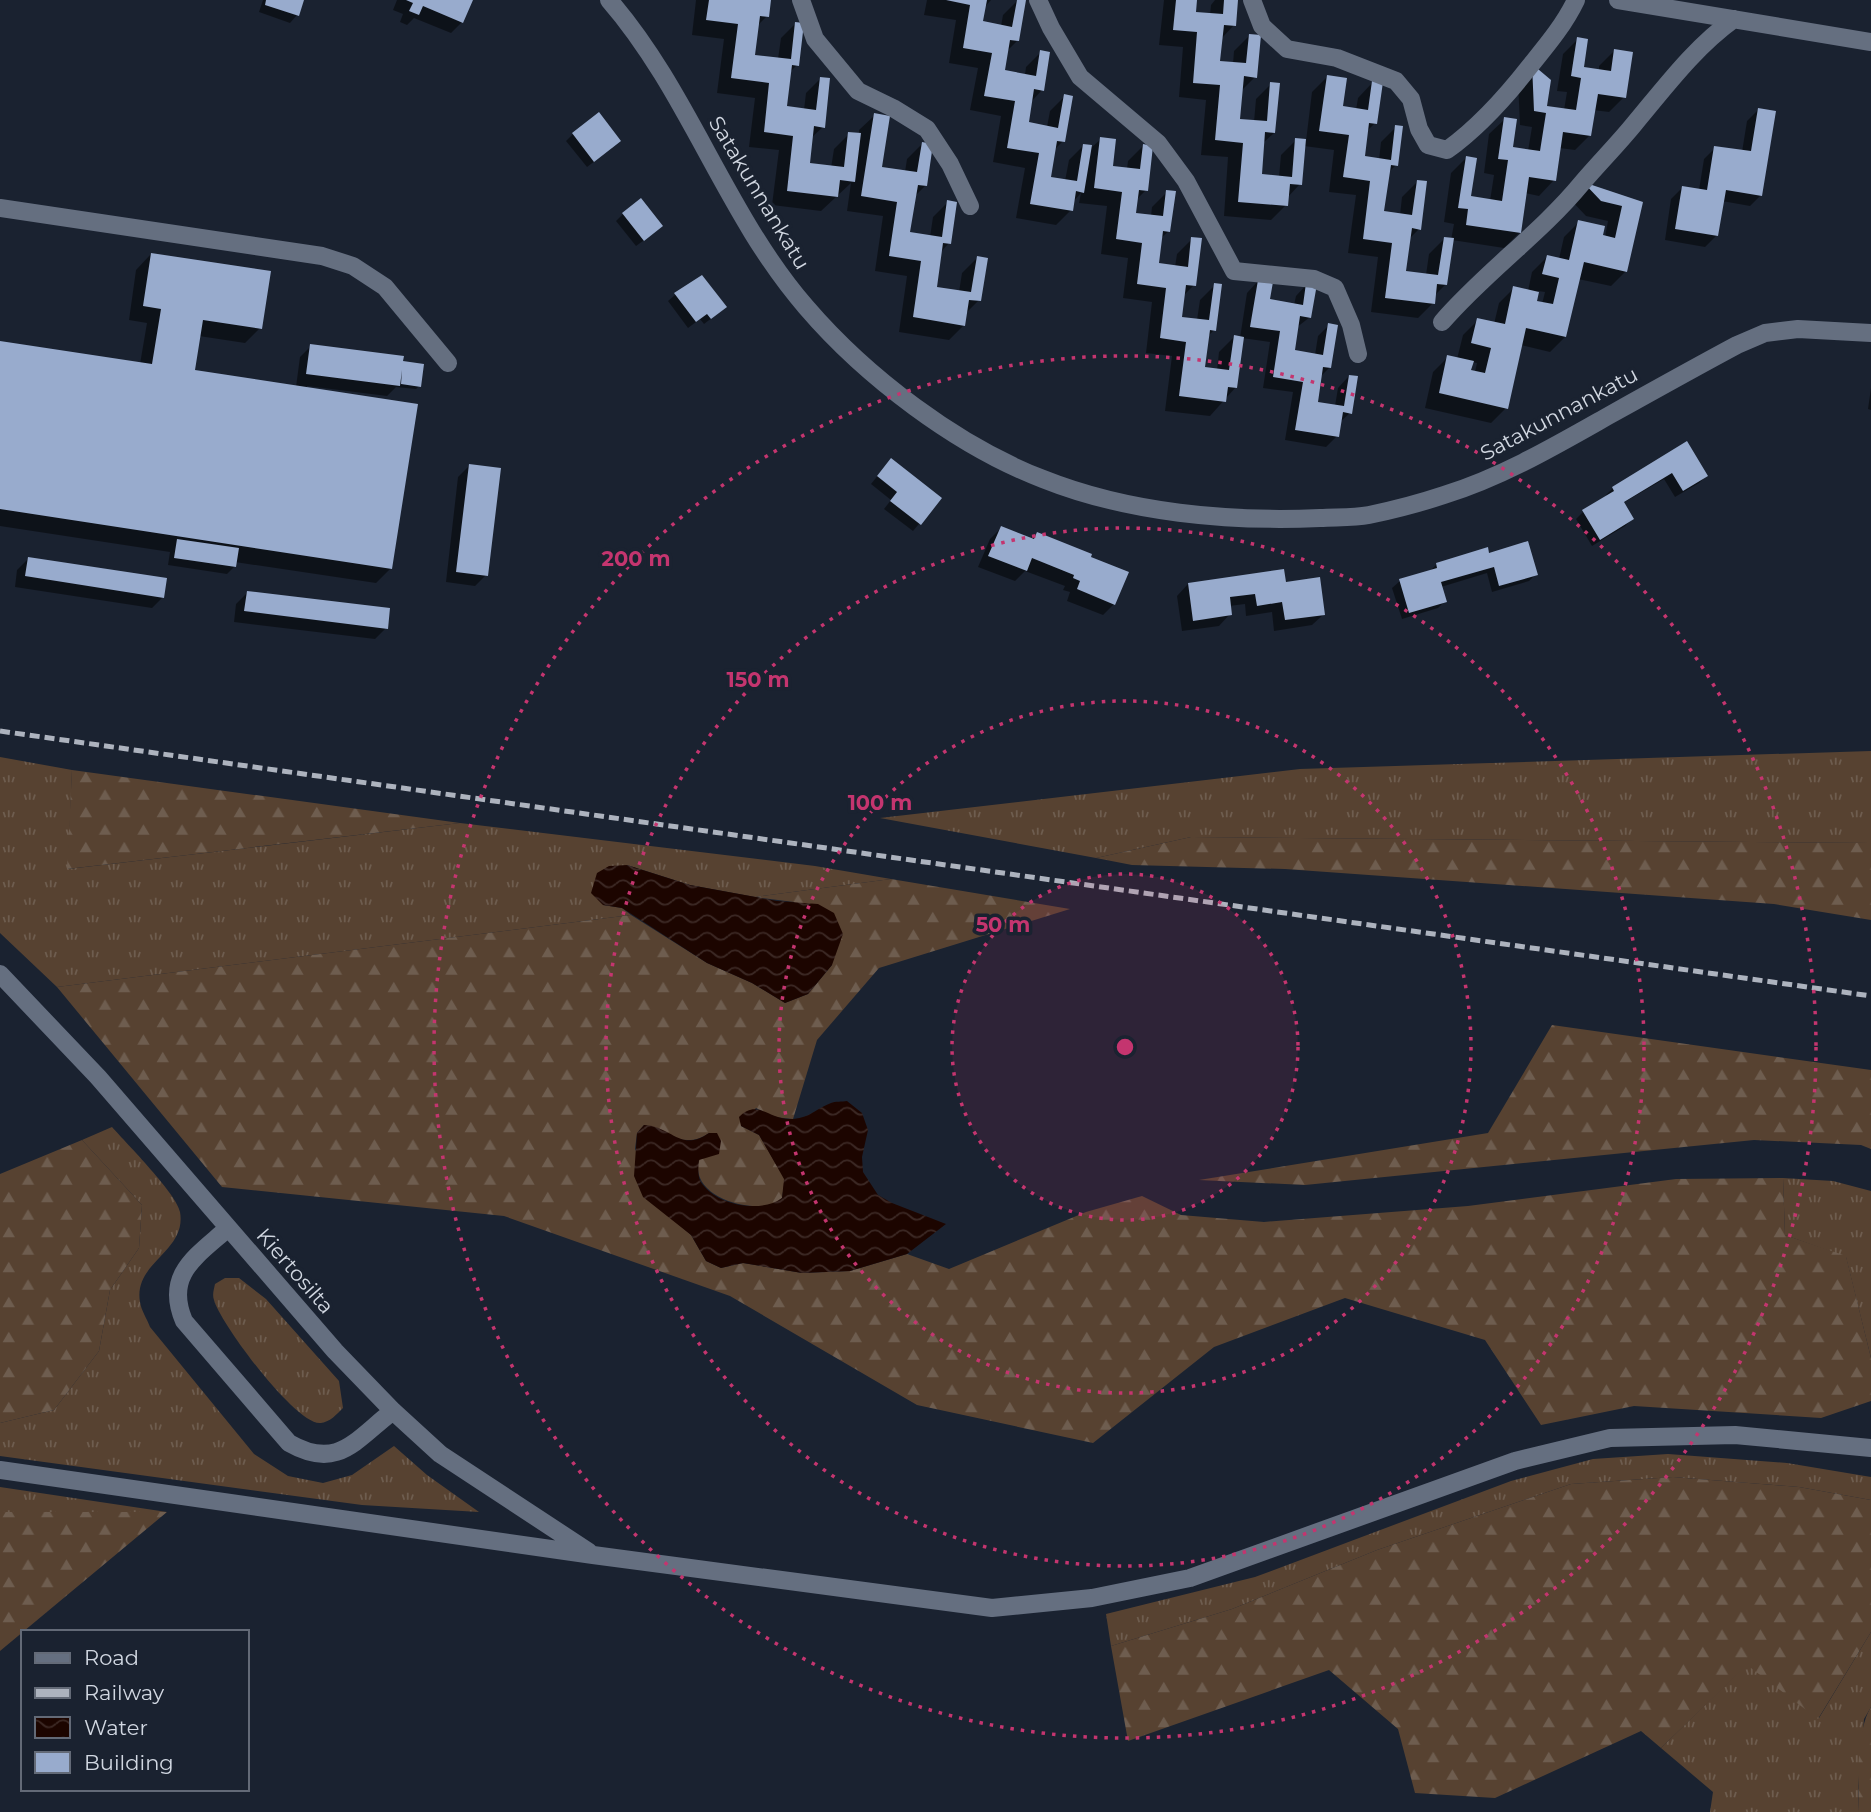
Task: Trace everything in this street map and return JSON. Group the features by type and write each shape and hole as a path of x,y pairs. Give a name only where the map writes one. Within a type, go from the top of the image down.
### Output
{"street":[{"name":"Satakunnankatu","path":"609,0 627,20 669,86 775,268 807,309 853,356 897,394 997,458 1044,480 1108,499 1188,514 1258,519 1366,516 1445,495 1525,463 1737,345 1765,333 1798,329 1871,332"},
{"path":"801,0 816,39 858,91 927,129 950,164 970,206"},
{"path":"1038,0 1080,77 1158,143 1186,181 1234,271 1314,279 1335,288 1351,325 1358,354"},
{"path":"1252,0 1262,26 1287,49 1337,58 1396,81 1411,99 1419,129 1428,145 1447,150 1469,134 1507,95 1549,43 1576,0"},
{"path":"1618,0 1871,42"},
{"path":"1442,322 1465,295 1526,240 1583,182 1674,75 1719,30 1734,19"},
{"path":"0,208 269,248 322,257 353,266 385,288 448,363"},
{"name":"Kiertosilta","path":"0,974 98,1077 335,1352 393,1411 440,1454 593,1555"},
{"path":"228,1228 183,1269 177,1288 178,1307 184,1321 289,1443 320,1455 338,1454 393,1411"},
{"path":"0,1470 593,1555 992,1608 1092,1598 1189,1578 1515,1461 1610,1438 1734,1435 1871,1448"}],"green space":[{"path":"1871,751 1871,843 1191,837 1096,858 880,818 1300,769"},
{"path":"0,757 72,770 68,869 460,823 815,866 891,879 755,897 690,885 627,865 603,905 622,908 631,915 57,987 0,933"},
{"path":"72,770 460,823 67,869"},
{"path":"1191,837 1871,843 1871,920 1774,904 1285,869 1132,865 1096,858"},
{"path":"891,879 1070,909 879,968 817,1040 793,1119 774,1117 756,1108 741,1126 759,1135 785,1179 782,1198 776,1203 763,1206 739,1204 716,1195 707,1188 701,1179 698,1164 709,1133 701,1138 685,1140 644,1125 637,1133 635,1149 668,1215 691,1235 706,1261 721,1268 743,1263 802,1273 850,1271 907,1254 949,1269 1086,1212 1142,1196 1181,1215 1264,1222 1468,1206 1676,1179 1783,1178 1785,1235 1846,1256 1871,1358 1871,1401 1821,1418 1634,1406 1541,1425 1485,1340 1345,1298 1214,1347 1093,1443 917,1405 730,1296 504,1216 222,1187 57,987 631,915 707,963 752,983 785,1003 808,994 832,965 794,902 755,897"},
{"path":"1552,1025 1871,1070 1871,1149 1861,1145 1754,1140 1305,1185 1199,1180 1488,1133"},
{"path":"112,1127 161,1182 180,1212 180,1226 176,1237 144,1277 140,1288 143,1311 150,1327 254,1454 288,1476 323,1483 352,1475 394,1446 427,1475 479,1512 362,1505 0,1456 0,1423 54,1410 99,1351 110,1290 139,1248 142,1205 82,1140"},
{"path":"82,1140 142,1205 139,1248 110,1290 99,1351 54,1410 0,1423 0,1174"},
{"path":"1783,1178 1833,1181 1871,1191 1871,1358 1846,1257 1785,1235"},
{"path":"225,1278 239,1278 266,1299 339,1381 343,1408 333,1417 321,1423 310,1420 295,1409 261,1372 230,1329 214,1300 215,1284"},
{"path":"1668,1454 1787,1463 1871,1477 1871,1500 1799,1487 1673,1477 1571,1484 1377,1550 1232,1609 1111,1646 1106,1614 1255,1577 1511,1481 1593,1459"},
{"path":"1673,1477 1799,1487 1871,1500 1871,1632 1818,1719 1747,1665 1661,1748 1641,1731 1495,1798 1415,1793 1398,1729 1329,1670 1128,1741 1111,1646 1232,1609 1377,1550 1571,1484"},
{"path":"0,1487 167,1512 0,1512"},
{"path":"0,1512 167,1512 25,1630 21,1630 21,1634 0,1651"},
{"path":"1871,1632 1871,1707 1864,1719 1858,1786 1859,1812 1710,1812 1713,1792 1661,1748 1747,1664 1819,1718"},
{"path":"1871,1707 1871,1812 1859,1812 1860,1743"}],"water":[{"path":"627,865 690,885 777,901 818,904 834,913 843,934 832,965 808,994 785,1003 752,983 707,963 622,908 603,905 591,893 597,873 609,866"},
{"path":"847,1101 862,1113 868,1130 862,1157 863,1172 878,1195 946,1224 907,1254 850,1271 802,1273 743,1263 721,1268 706,1261 691,1235 643,1197 634,1176 637,1133 644,1125 662,1129 683,1140 717,1133 721,1141 719,1154 699,1160 698,1174 702,1183 711,1193 730,1203 753,1206 774,1203 782,1198 784,1179 759,1135 741,1126 739,1117 745,1112 757,1109 782,1118 797,1119 833,1102"}],"building":[{"path":"266,0 304,0 299,16 265,5"},
{"path":"406,0 473,0 463,23 423,6 419,15 409,11 413,3"},
{"path":"709,0 771,0 769,17 760,16 755,55 791,59 795,22 804,23 799,66 792,65 787,106 816,110 820,77 830,78 825,128 814,126 810,163 844,167 848,132 861,133 855,182 840,180 838,197 787,191 793,136 764,132 769,83 731,78 738,24 706,20"},
{"path":"946,0 987,0 983,21 1012,27 1017,0 1026,0 1019,41 1010,40 1005,70 1036,76 1040,50 1050,52 1044,91 1034,89 1029,122 1058,128 1064,94 1073,96 1065,142 1057,141 1051,177 1077,181 1083,144 1092,145 1084,193 1076,191 1073,211 1030,204 1039,153 1007,148 1015,101 984,96 992,53 963,48 970,5"},
{"path":"1176,0 1197,0 1196,12 1223,14 1224,0 1238,0 1236,26 1224,25 1220,61 1246,63 1249,34 1261,35 1257,78 1244,76 1240,119 1267,121 1270,82 1280,83 1275,133 1265,132 1262,174 1292,177 1295,138 1306,139 1302,185 1290,184 1288,206 1238,202 1243,143 1215,140 1220,85 1193,83 1197,32 1173,30"},
{"path":"1577,37 1588,39 1584,67 1611,71 1614,49 1633,52 1626,98 1598,94 1591,136 1563,132 1556,181 1529,177 1521,233 1466,225 1468,209 1458,208 1466,156 1477,158 1471,196 1502,201 1508,160 1498,159 1504,117 1517,119 1513,147 1540,151 1546,113 1534,111 1532,64 1551,80 1547,106 1576,110 1581,78 1571,76"},
{"path":"1327,75 1347,78 1343,106 1368,110 1372,81 1383,82 1377,124 1369,123 1365,156 1391,160 1395,125 1403,126 1398,166 1391,165 1384,211 1412,215 1417,180 1427,181 1421,230 1412,228 1406,271 1438,275 1444,237 1454,238 1447,285 1437,284 1435,304 1385,298 1392,243 1363,239 1370,181 1343,177 1349,135 1319,131"},
{"path":"1758,108 1776,111 1762,196 1726,190 1718,236 1675,229 1682,186 1707,190 1714,146 1751,151"},
{"path":"599,112 621,141 594,162 572,133"},
{"path":"874,113 890,116 882,167 917,172 922,142 933,144 927,186 918,185 910,232 942,237 947,200 957,202 951,244 943,243 937,287 971,292 977,256 988,258 981,301 969,300 965,326 913,317 921,261 889,256 897,202 861,196"},
{"path":"1100,137 1116,139 1113,166 1140,169 1143,144 1153,146 1148,191 1139,190 1136,213 1163,216 1166,190 1176,191 1170,232 1163,231 1159,263 1188,267 1191,237 1202,238 1196,286 1186,285 1182,317 1209,320 1214,283 1222,284 1216,331 1210,330 1205,367 1229,370 1234,335 1244,337 1237,388 1228,387 1226,402 1179,396 1186,342 1160,338 1166,288 1137,284 1142,243 1116,239 1122,192 1094,188"},
{"path":"1583,182 1643,202 1627,272 1584,262 1566,337 1526,328 1508,409 1439,393 1447,355 1474,361 1471,370 1485,373 1491,348 1471,343 1477,318 1505,324 1513,286 1539,292 1537,301 1553,304 1559,278 1542,274 1547,255 1569,260 1578,220 1605,226 1603,235 1615,238 1622,206 1601,201"},
{"path":"641,198 663,226 644,241 622,213"},
{"path":"151,253 271,271 262,329 203,320 195,370 418,404 392,569 0,509 0,341 152,364 161,309 143,306"},
{"path":"702,275 727,307 711,319 707,314 696,322 674,293"},
{"path":"1258,280 1273,282 1270,299 1303,305 1306,283 1317,284 1311,318 1300,316 1295,350 1323,355 1328,323 1338,325 1331,368 1323,367 1318,402 1344,406 1349,375 1358,376 1352,414 1343,412 1339,437 1295,430 1303,382 1273,377 1280,331 1250,327"},
{"path":"310,344 404,356 403,361 424,364 421,387 401,384 402,370 400,386 306,374"},
{"path":"1687,441 1708,476 1683,491 1672,473 1624,502 1634,519 1600,540 1582,510 1614,491 1612,487"},
{"path":"891,458 942,498 921,525 890,501 897,492 877,476"},
{"path":"469,464 501,468 488,576 456,572"},
{"path":"1001,526 1034,539 1037,532 1129,572 1115,605 1077,589 1080,581 1073,578 1074,575 1032,558 1027,571 988,556"},
{"path":"177,539 239,548 236,567 174,558"},
{"path":"1528,541 1538,575 1499,586 1494,567 1441,582 1447,602 1409,613 1399,579 1437,568 1436,563 1488,547 1489,553"},
{"path":"28,557 167,578 164,598 25,576"},
{"path":"1284,569 1286,582 1320,577 1325,615 1285,620 1282,602 1257,606 1255,594 1230,597 1232,615 1193,621 1188,583"},
{"path":"247,591 390,608 388,629 244,611"}],"railway":[{"path":"0,731 1871,996"}]}
